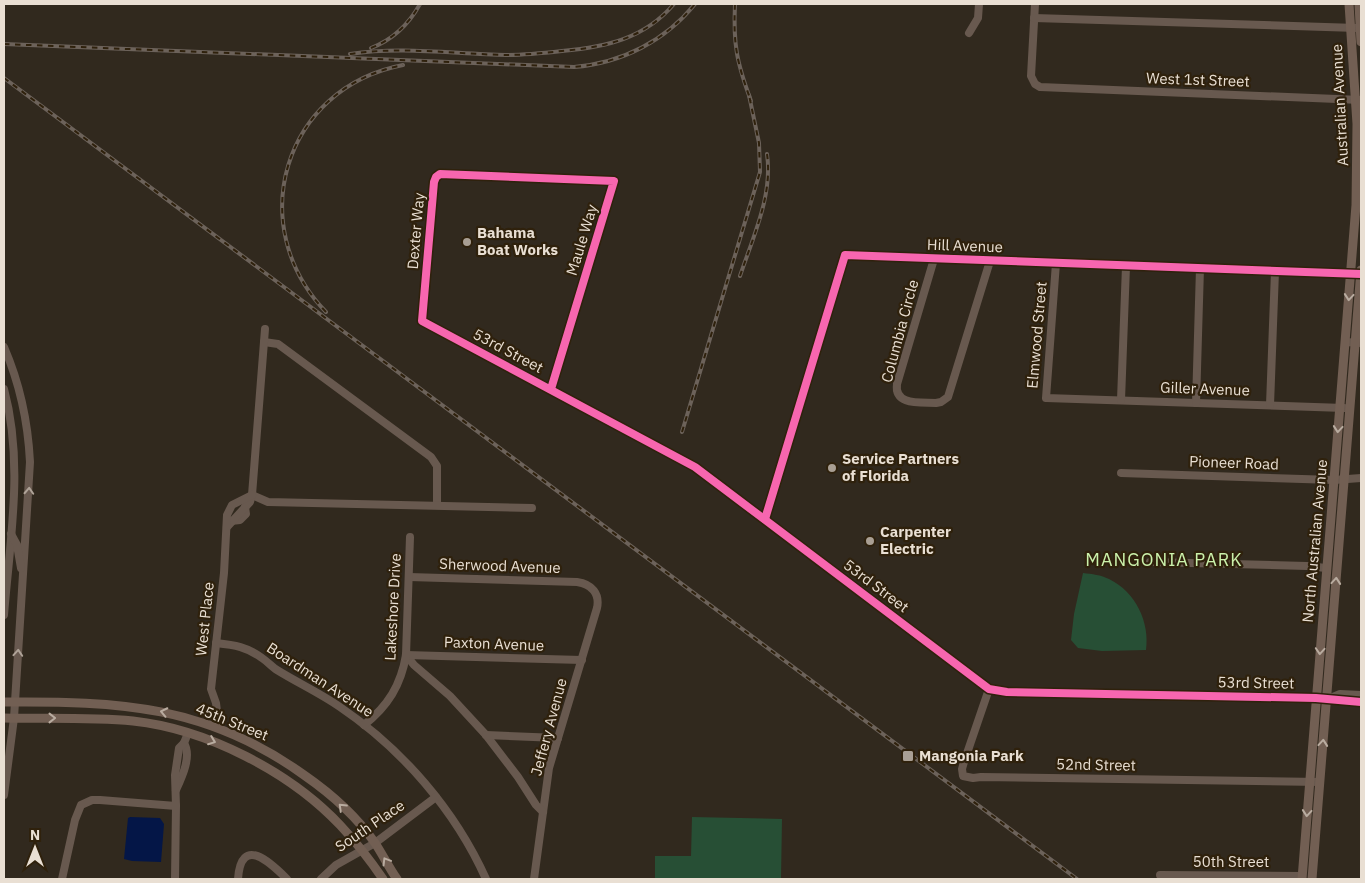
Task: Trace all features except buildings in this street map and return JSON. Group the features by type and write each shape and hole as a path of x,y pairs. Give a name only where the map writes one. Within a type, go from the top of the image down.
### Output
{"main road":[{"name":"Australian Avenue","path":"1349,4 1350,28 1357,56 1359,124 1356,206"},
{"name":"Australian Avenue","path":"1359,4 1361,42"},
{"name":"North Australian Avenue","path":"1302,878 1356,206"},
{"name":"North Australian Avenue","path":"1312,879 1350,408 1358,342 1361,272"},
{"name":"45th Street","path":"4,702 74,702 120,705 177,715 218,728 274,754 312,781 347,812 375,843 397,879"},
{"name":"45th Street","path":"4,718 74,718 134,721 188,733 226,747 268,768 316,804 339,824 363,850 383,879"},
{"path":"188,733 197,725 207,724"}],"street":[{"path":"969,33 978,18 979,4"},
{"path":"1034,4 1034,18 1360,28"},
{"name":"West 1st Street","path":"1034,18 1031,76 1035,84 1045,88 1358,100"},
{"name":"Dexter Way","path":"422,321 434,182 436,177 445,173 529,177"},
{"name":"Maule Way","path":"529,177 614,181 551,389"},
{"name":"Hill Avenue","path":"765,519 844,255 1351,274 1361,272"},
{"name":"Columbia Circle","path":"934,259 896,384 897,393 906,401 936,403 948,397 990,261"},
{"name":"Elmwood Street","path":"1056,263 1046,398 1058,398"},
{"path":"1121,400 1126,266"},
{"path":"1196,403 1200,268"},
{"path":"1270,405 1275,271"},
{"name":"53rd Street","path":"422,321 695,467 989,689 1006,692 1316,698 1361,702"},
{"path":"229,524 240,520 246,514 245,507 250,502 252,495 265,329"},
{"path":"264,342 278,344 431,456 437,466 436,505"},
{"path":"1345,342 1358,342"},
{"path":"4,347 20,393 29,442 29,482 14,718 4,795"},
{"path":"4,389 12,424 16,464 4,615"},
{"name":"Giller Avenue","path":"1058,398 1350,408"},
{"name":"Pioneer Road","path":"1121,473 1334,480 1361,478"},
{"name":"Pioneer Road","path":"1345,479 1352,483 1361,482"},
{"path":"252,495 268,502 532,508"},
{"name":"West Place","path":"218,728 216,703 211,689 229,524 227,515 232,505 252,495"},
{"path":"10,533 17,545 23,582"},
{"name":"Lakeshore Drive","path":"364,725 381,711 396,690 404,670 410,537"},
{"path":"1150,562 1326,568"},
{"name":"Sherwood Avenue","path":"408,577 578,582 590,586"},
{"name":"Jeffery Avenue","path":"534,879 549,768 598,604 596,594 590,586"},
{"name":"Boardman Avenue","path":"216,643 241,646 263,659 275,670 320,693 364,725 400,757 436,797 463,836 486,879"},
{"path":"406,655 414,665 450,696 486,736 543,812"},
{"name":"Paxton Avenue","path":"406,655 582,660"},
{"name":"52nd Street","path":"989,689 962,769 963,776 967,778 981,776 1320,782"},
{"name":"53rd Street","path":"1326,699 1340,694 1361,694"},
{"path":"207,724 217,713"},
{"path":"174,879 176,791 183,775 187,749 184,743 188,733"},
{"path":"486,736 558,738"},
{"name":"South Place","path":"321,879 336,865 375,843 436,797"},
{"path":"62,879 75,820 81,805 92,800 100,800 176,806"},
{"path":"238,879 238,870 242,862 252,856 261,856 287,879"},
{"name":"50th Street","path":"1160,875 1302,878"}],"green space":[{"path":"1083,573 1109,579 1119,585 1134,600 1146,629 1146,650 1102,651 1078,648 1071,640 1074,614"},
{"path":"692,817 782,819 781,879 655,879 655,856 691,856"}],"water":[{"path":"128,818 160,818 164,824 161,862 124,859"}],"railway":[{"path":"371,48 393,36 411,18 420,4"},
{"path":"350,54 408,51 513,55 594,47 609,44 637,33 650,26 674,4"},
{"path":"4,44 574,67 609,61 641,48 670,29 695,4"},
{"path":"735,4 735,43 742,76 751,101"},
{"path":"326,312 301,278 286,240 282,202 288,165 304,131 329,101 362,79 403,65"},
{"path":"4,78 1077,879"},
{"path":"682,432 760,172 759,143 749,95"},
{"path":"740,276 765,200 768,169 767,154"}],"cycle path":[{"path":"551,389 614,181 440,174 434,182 422,321 695,467 989,689 1007,692 1316,698 1361,702"},
{"path":"765,519 845,255 1361,274"}],"place":[{"name":"Bahama Boat Works","path":"467,242"},
{"name":"Service Partners of Florida","path":"832,468"},
{"name":"Carpenter Electric","path":"870,541"},
{"name":"Mangonia Park","path":"908,756"}],"district":[{"name":"MANGONIA PARK","path":"1164,560"}]}
